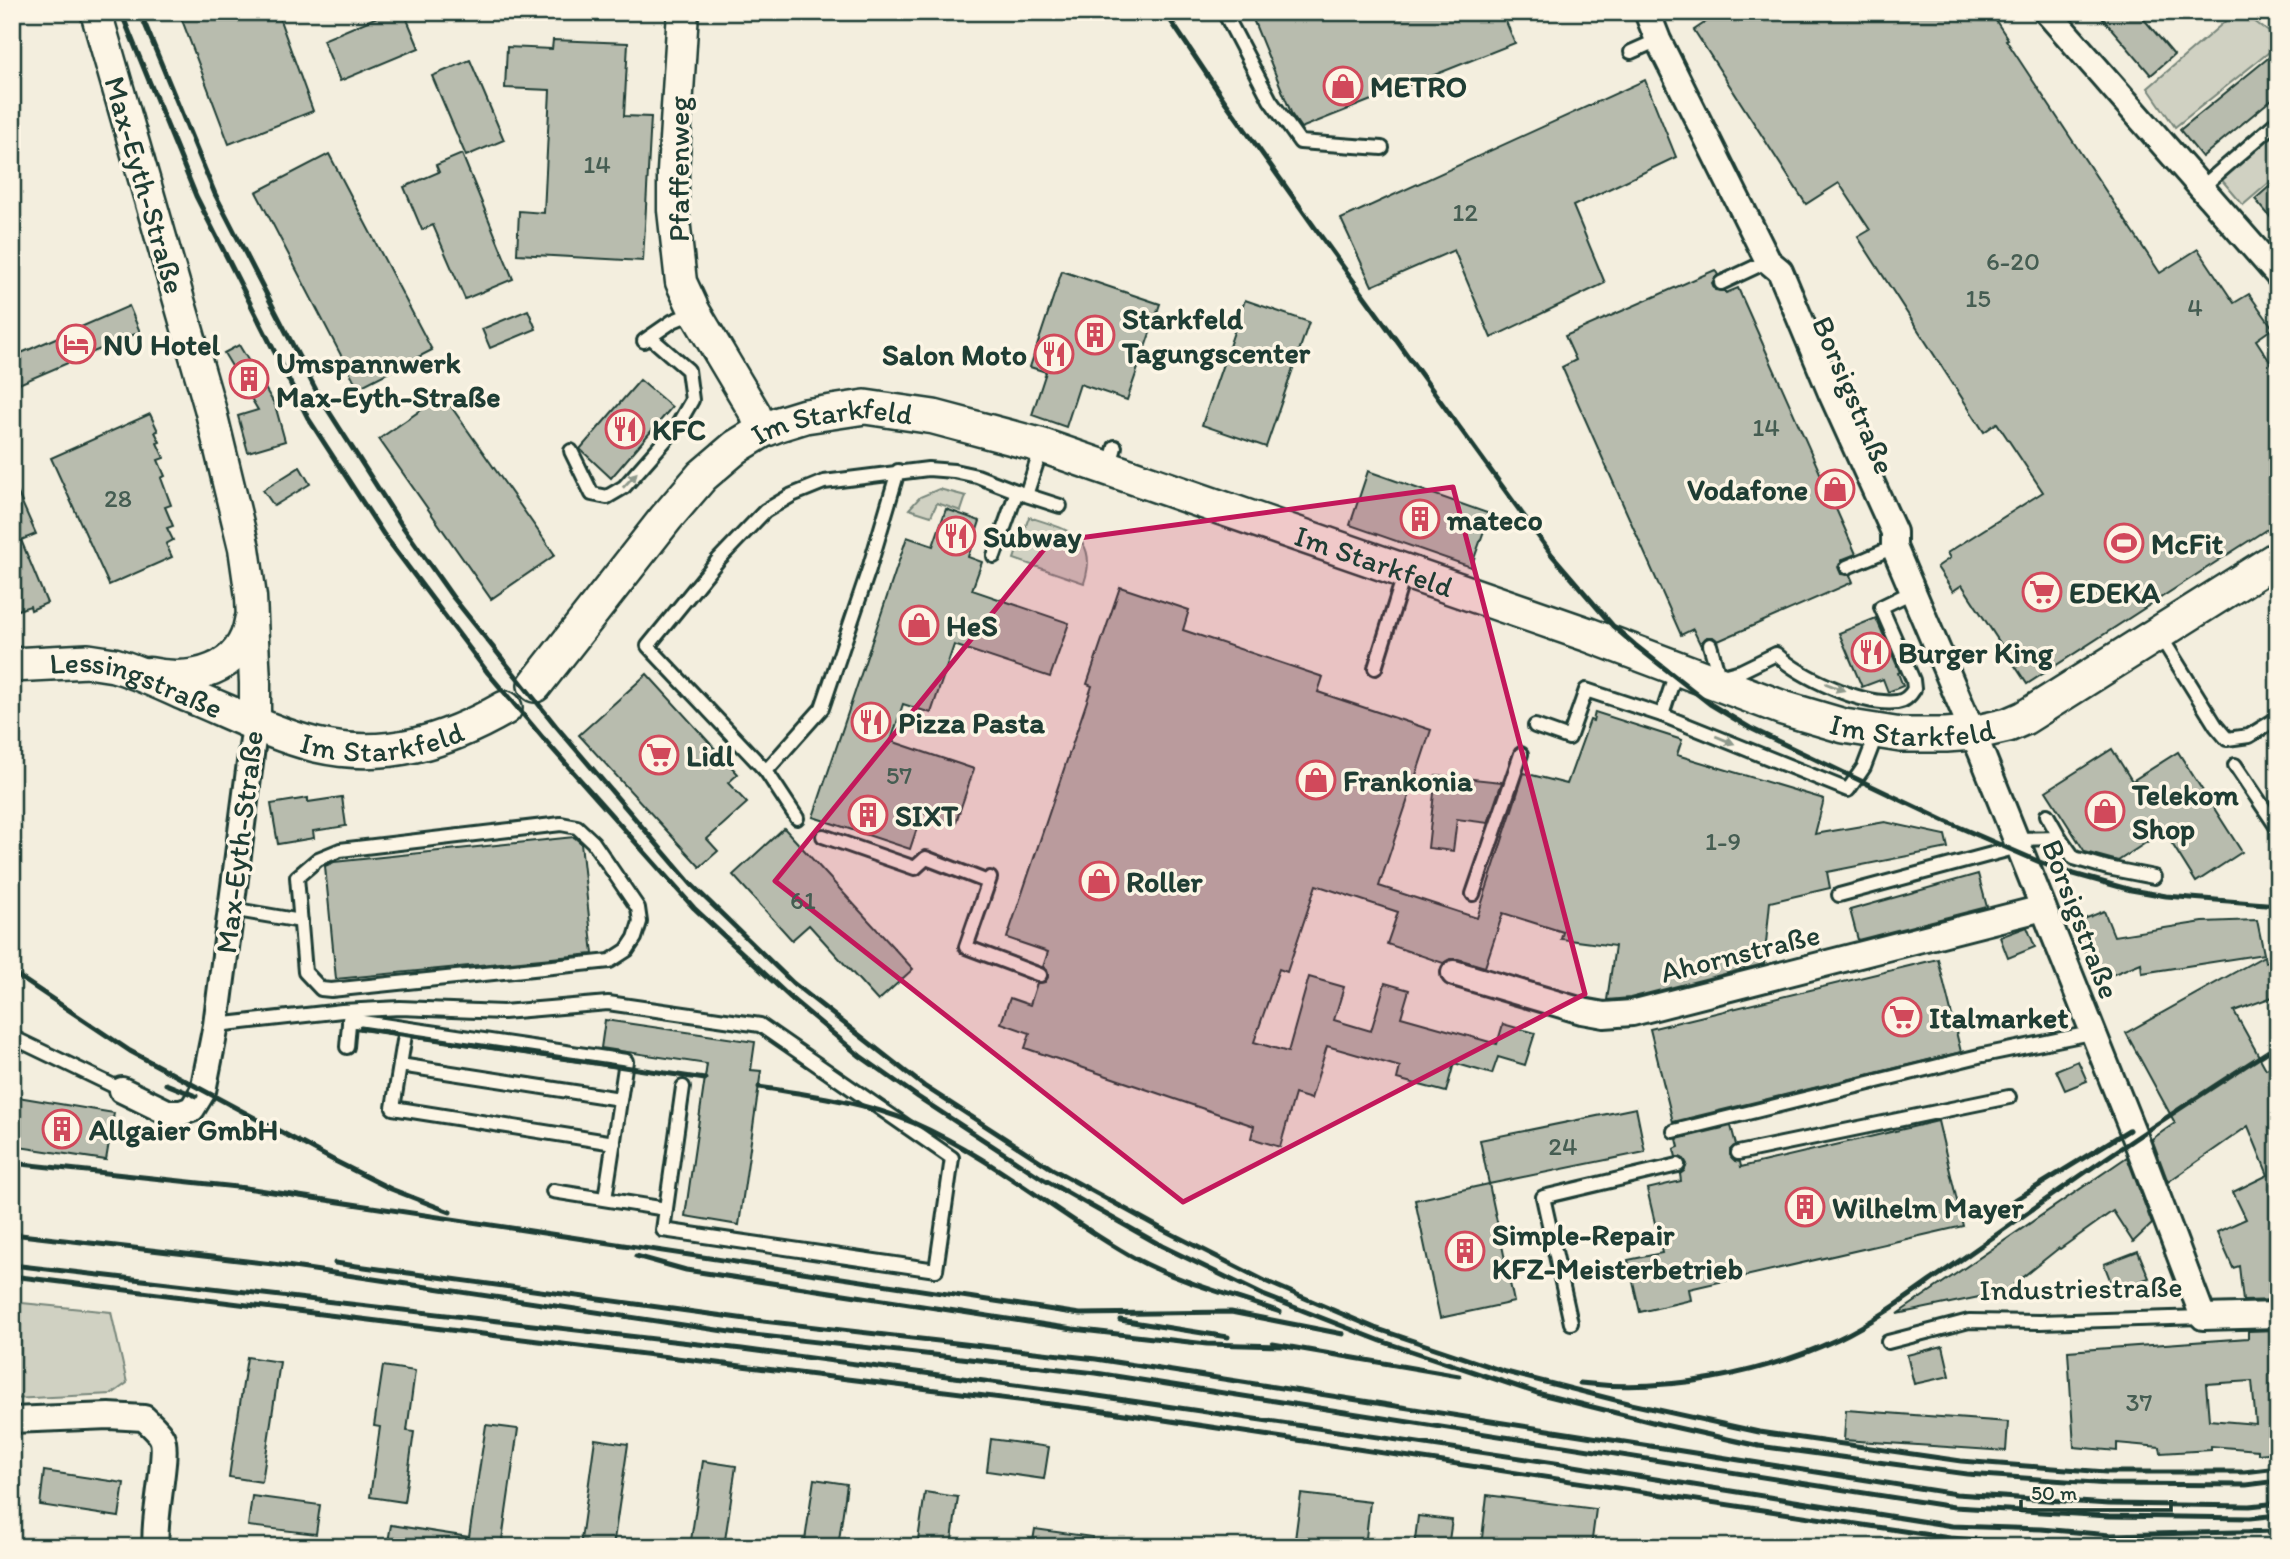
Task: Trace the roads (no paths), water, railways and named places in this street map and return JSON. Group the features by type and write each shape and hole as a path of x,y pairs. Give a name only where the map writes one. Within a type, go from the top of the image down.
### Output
{"main road":[{"name":"Im Starkfeld","path":"535,685 626,567 702,476 736,447 762,431 805,416 865,407 946,420 1043,446 1112,458 1405,572 1677,669 1718,680 1805,715 1877,733 1973,733 2024,718 2278,558"},
{"name":"Lessingstraße","path":"12,665 88,661 126,668 255,724"},
{"name":"Im Starkfeld","path":"255,724 319,746 390,749 417,746 442,739 470,729 505,708"}],"street":[{"name":"Max-Eyth-Straße","path":"96,12 220,444 244,548 251,597 255,724 216,1025 203,1091 192,1108 181,1113 169,1113 122,1090"},
{"name":"Pfaffenweg","path":"683,12 673,210 681,282 695,312 755,413 762,431"},
{"name":"Borsigstraße","path":"1647,12 1658,40 1769,261 1780,271 1894,532 1894,547 1973,733 2091,1033 2135,1137 2203,1317"},
{"path":"2047,12 2278,275"},
{"path":"126,668 182,678 200,674 226,662 247,636 251,597"},
{"name":"Ahornstraße","path":"1454,973 1552,1003 1604,1015 1632,1013 1775,974 2042,908"},
{"name":"Industriestraße","path":"2203,1317 2278,1315"},
{"path":"12,1420 109,1416 144,1418 162,1436 165,1447 156,1512 156,1547"}],"lane":[{"path":"1224,12 1270,100 1300,142 1382,148"},
{"path":"1631,52 1658,40"},
{"path":"2201,188 2278,121"},
{"path":"1721,283 1769,261"},
{"path":"570,451 592,494 607,498 624,487 676,428 692,400 688,370 647,339 673,321 695,312"},
{"path":"994,556 1043,446"},
{"path":"766,771 822,708 869,569 898,471"},
{"path":"797,818 766,771 648,646 718,560 765,511 792,495 824,482 898,471 954,471 1060,506"},
{"path":"1847,568 1894,547"},
{"path":"1374,667 1405,572"},
{"path":"1710,645 1718,680 1776,654 1801,672 1857,696 1888,701 1905,700 1914,689 1913,680 1881,607 1914,591"},
{"path":"2159,634 2216,726 2227,739 2249,736 2278,718"},
{"path":"1662,715 1677,669"},
{"path":"1535,726 1569,738 1586,690 1662,715 1848,790 1864,767 1877,733"},
{"path":"1473,894 1521,754"},
{"path":"2235,765 2278,829"},
{"path":"2047,815 2074,858 2154,877"},
{"path":"561,824 577,827 593,842 638,908 640,922 635,938 627,950 610,961 331,990 321,989 305,972 301,921 297,877 318,859 340,850 561,824"},
{"path":"823,836 915,868 926,858 989,880 966,947 1040,975"},
{"path":"1839,894 2017,843 2060,838"},
{"path":"231,909 301,921"},
{"path":"216,1025 350,1016 400,1008 503,1012 608,1003 760,1025 952,1158 936,1270 663,1230 683,1087"},
{"path":"350,1016 406,1029 626,1061 606,1199"},
{"path":"347,1047 350,1016"},
{"path":"406,1029 393,1108 614,1143"},
{"path":"1674,1131 1983,1055 2091,1033"},
{"path":"12,1037 122,1090"},
{"path":"400,1065 620,1099"},
{"path":"1738,1153 2008,1097"},
{"path":"1572,1323 1543,1197 1678,1165"},
{"path":"553,1191 666,1209"},
{"name":"Industriestraße","path":"1888,1342 1969,1321 2040,1322 2203,1317"}],"railway":[{"path":"121,12 196,196 308,418 384,535 488,673 694,908 793,1000 860,1056 918,1097 1043,1179 1162,1246 1263,1295 1381,1341 1537,1393 1759,1446 1967,1474 2109,1484 2246,1485 2278,1481"},
{"path":"140,12 215,194 319,396 401,524 452,596 556,726 691,884 793,983 924,1086 1054,1170 1265,1281 1375,1328 1506,1372 1631,1404 1759,1432 1961,1461 2106,1472 2244,1472 2278,1468"},
{"path":"1165,12 1320,235 1552,555 1613,626 1635,645 1710,704 1750,728 1945,821 2056,869 2131,890 2166,896 2278,905"},
{"path":"12,972 130,1051 335,1161 391,1189 450,1212"},
{"path":"361,1028 705,1079"},
{"path":"1580,1383 1645,1385 1712,1378 1777,1362 1838,1339 1888,1310 2112,1154 2278,1045"},
{"path":"166,1084 196,1096"},
{"path":"759,1087 857,1104 914,1123 972,1153 1136,1259 1189,1282 1280,1312"},
{"path":"2002,1208 2129,1130"},
{"path":"12,1163 246,1188 1080,1314 1231,1312 1343,1334"},
{"path":"12,1234 273,1264 744,1334 1096,1373 1954,1507 2109,1516 2250,1518 2278,1515"},
{"path":"636,1256 686,1270 1073,1329 1207,1344 1283,1346"},
{"path":"335,1263 746,1319 1096,1359 1956,1494 2109,1504 2250,1506 2278,1503"},
{"path":"12,1265 742,1349 1091,1395 1555,1463 1952,1526 2110,1535 2278,1531"},
{"path":"12,1276 1091,1409 1950,1538 2079,1547"},
{"path":"1120,1320 1228,1337"},
{"path":"1273,1344 1459,1376"},
{"path":"2243,1547 2278,1545"}],"place":[{"name":"METRO","path":"1343,86"},
{"name":"Starkfeld Tagungscenter","path":"1095,335"},
{"name":"NU Hotel","path":"76,344"},
{"name":"Salon Moto","path":"1054,354"},
{"name":"Umspannwerk Max-Eyth-Straße","path":"249,379"},
{"name":"KFC","path":"625,429"},
{"name":"Vodafone","path":"1835,489"},
{"name":"mateco","path":"1420,519"},
{"name":"Subway","path":"956,536"},
{"name":"McFit","path":"2124,543"},
{"name":"EDEKA","path":"2042,592"},
{"name":"HeS","path":"919,625"},
{"name":"Burger King","path":"1871,652"},
{"name":"Pizza Pasta","path":"871,722"},
{"name":"Lidl","path":"659,755"},
{"name":"Frankonia","path":"1316,780"},
{"name":"Telekom Shop","path":"2105,811"},
{"name":"SIXT","path":"868,815"},
{"name":"Roller","path":"1099,881"},
{"name":"Italmarket","path":"1902,1017"},
{"name":"Allgaier GmbH","path":"62,1129"},
{"name":"Wilhelm Mayer","path":"1805,1207"},
{"name":"Simple-Repair KFZ-Meisterbetrieb","path":"1465,1251"}]}
